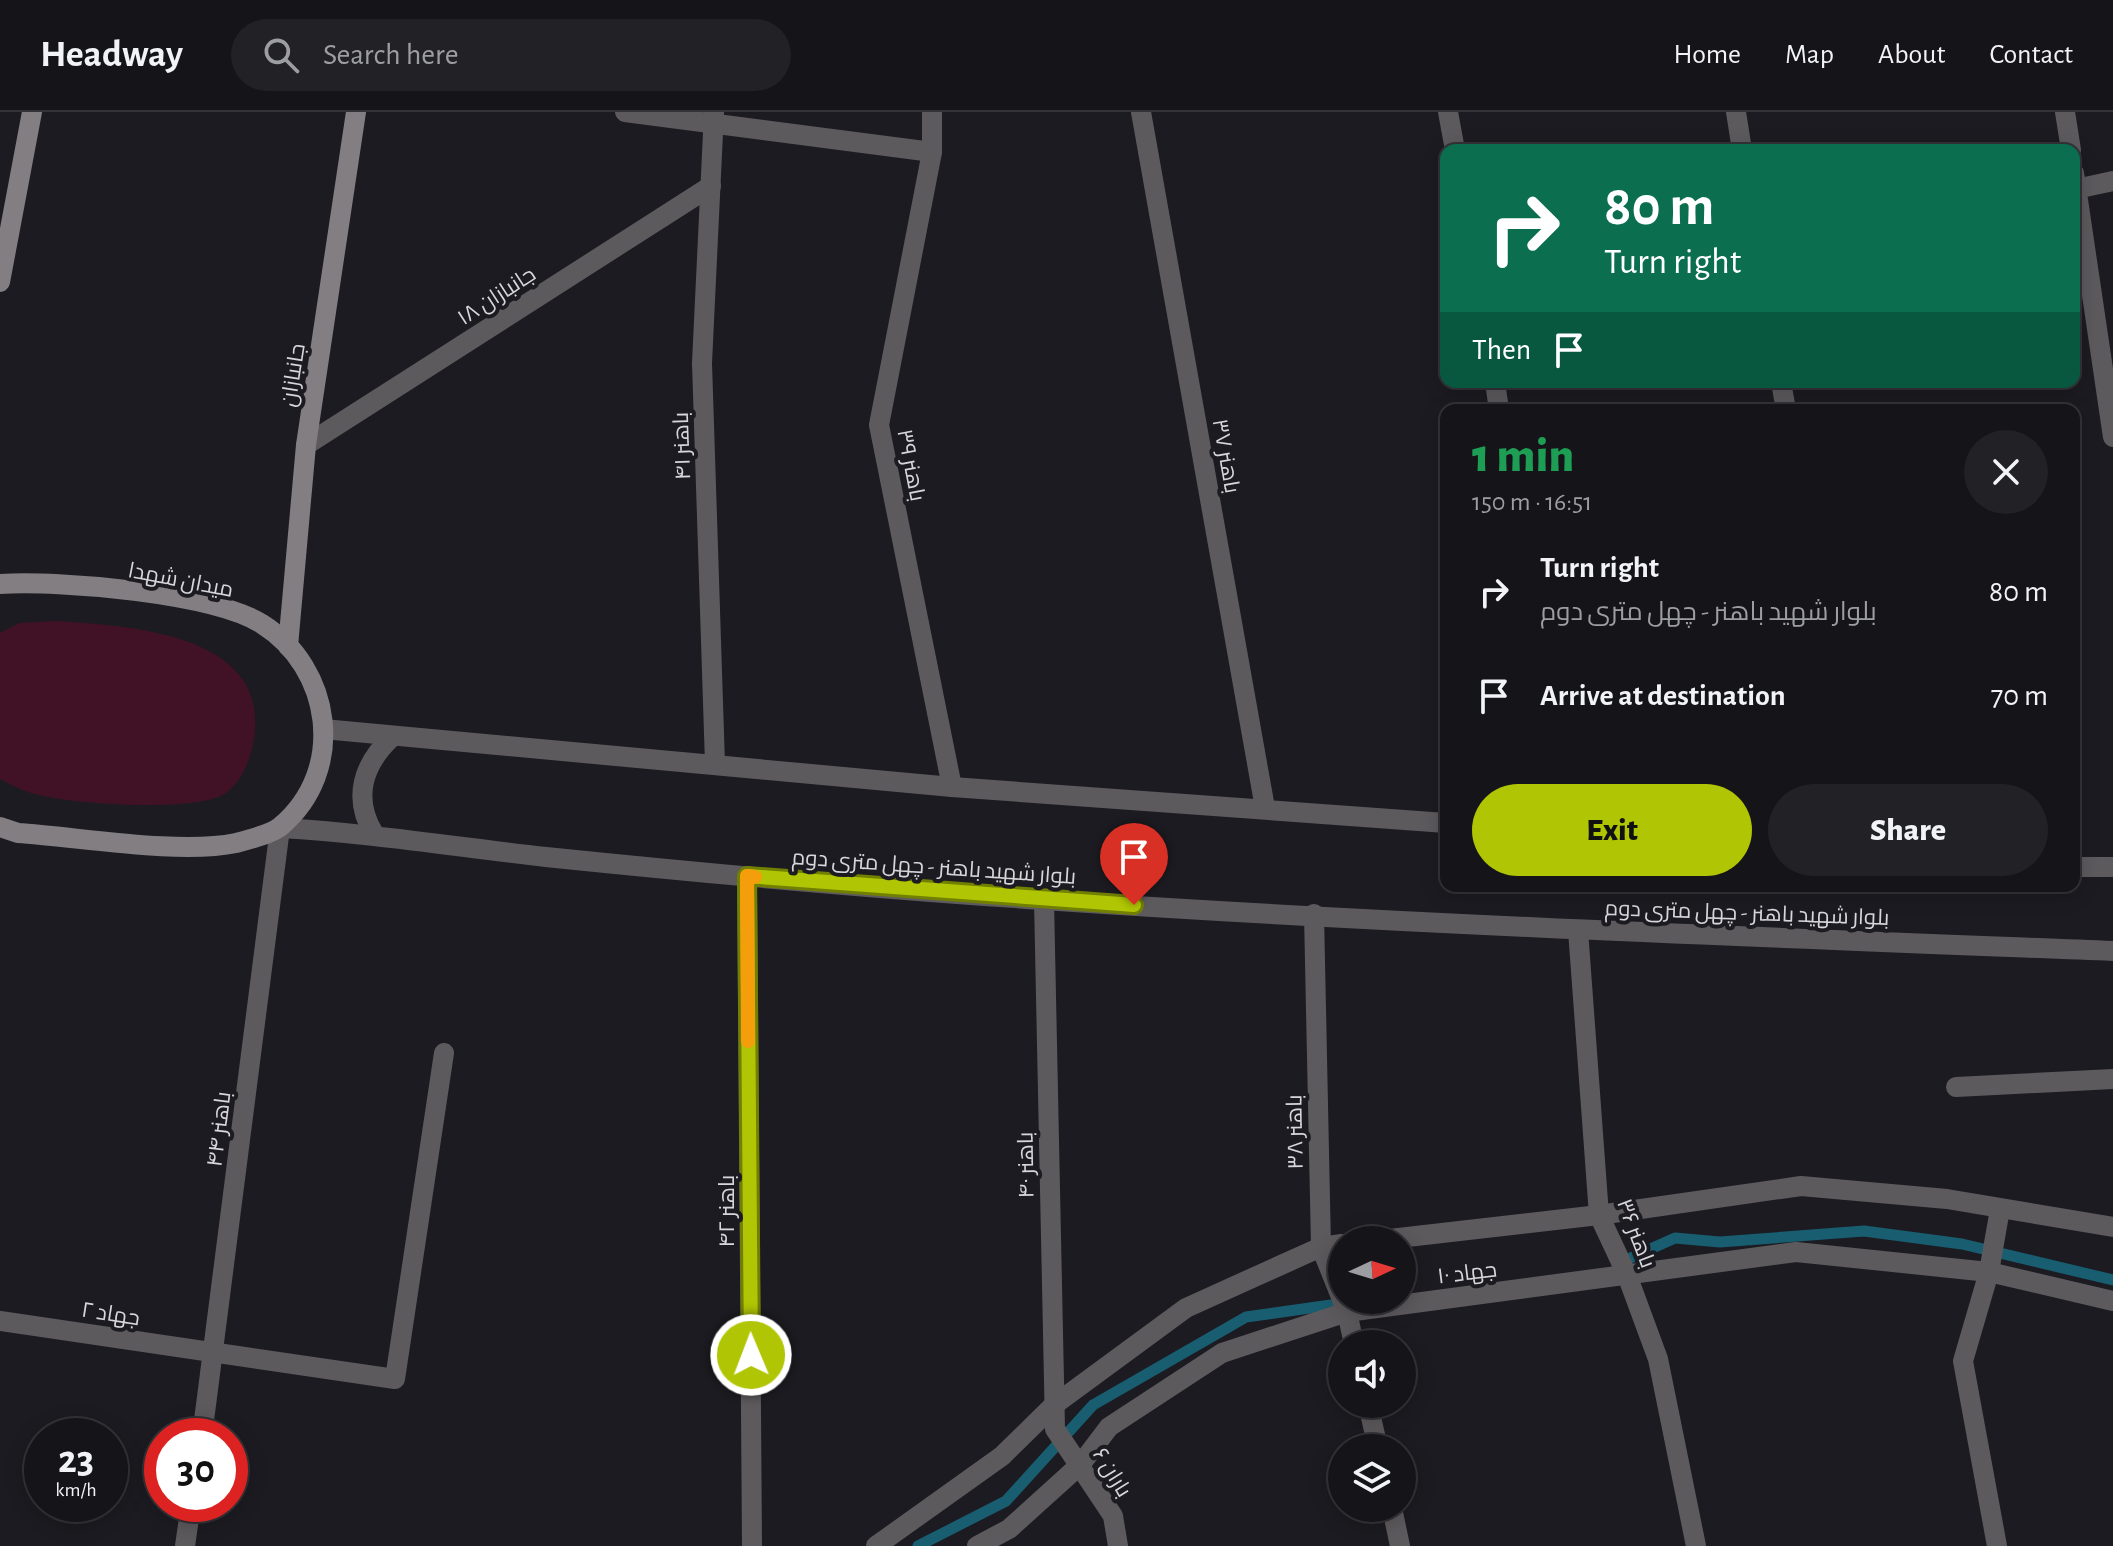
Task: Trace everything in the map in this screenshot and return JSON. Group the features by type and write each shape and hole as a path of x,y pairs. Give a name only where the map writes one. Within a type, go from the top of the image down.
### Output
{"main road":[{"path":"0,282 5,233 32,112"},
{"name":"جانبازان","path":"288,646 306,445 356,112"},
{"name":"میدان شهدا","path":"0,584 83,585 212,605 261,623 288,646 304,664 320,696 323,729 320,765 305,796 280,828"},
{"path":"0,827 18,833 193,846 236,843 280,828"}],"street":[{"path":"625,112 713,119 932,152"},
{"name":"باهنر ۳۹","path":"932,112 932,152 879,425 952,787"},
{"name":"باهنر ۳۷","path":"1141,112 1265,808"},
{"path":"1448,112 1454,144"},
{"path":"1736,112 1741,144"},
{"path":"2065,112 2070,144"},
{"name":"باهنر ۴۱","path":"713,119 702,363 715,764"},
{"path":"2080,181 2113,181"},
{"name":"جانبازان ۱۸","path":"306,445 711,186"},
{"path":"2080,204 2104,317 2113,437"},
{"path":"323,729 952,787 1440,823"},
{"path":"374,834 362,807 364,778 377,751 392,737"},
{"name":"بلوار شهید باهنر - چهل متری دوم","path":"280,828 374,834 541,856 747,876 1044,900 1578,930 2113,951"},
{"name":"باهنر ۴۴","path":"205,1418 280,828"},
{"path":"2080,867 2113,867"},
{"name":"باهنر ۴۲","path":"747,876 752,1546"},
{"name":"باهنر ۴۰","path":"1044,900 1055,1429"},
{"name":"باهنر ۳۸","path":"1314,914 1321,1247 1328,1264"},
{"name":"باهنر ۳۶","path":"1578,930 1599,1215 1627,1275 1658,1359 1696,1546"},
{"name":"جهاد ۲","path":"0,1321 395,1379 444,1053"},
{"path":"1956,1087 2113,1079"},
{"path":"1416,1236 1599,1215 1801,1186 1947,1199 2113,1227"},
{"path":"1997,1546 1963,1361 1989,1272 2000,1209"},
{"path":"876,1546 1002,1456 1054,1405 1186,1308 1328,1246"},
{"name":"جهاد ۱۰","path":"1416,1303 1796,1252 1989,1272 2113,1301"},
{"name":"جهاد ۱۰","path":"977,1546 1009,1529 1076,1457 1109,1427 1222,1353 1341,1314"},
{"name":"باران ۶","path":"1055,1429 1113,1516 1118,1546"},
{"path":"185,1546 188,1522"},
{"path":"1395,1522 1400,1546"}],"shaded area":[{"path":"53,621 148,631 182,640 212,653 236,671 251,696 255,728 247,764 233,787 211,799 190,803 135,805 56,798 29,792 0,779 0,633 19,623"}],"waterway":[{"path":"1617,1264 1675,1238 1720,1242 1864,1231 1962,1244 2113,1280"},
{"path":"918,1546 1006,1501 1093,1405 1246,1317 1328,1305"}],"slow traffic":[{"path":"748,1041 747,876 755,877"}],"route":[{"path":"751,1355 747,876 1134,905"}]}
